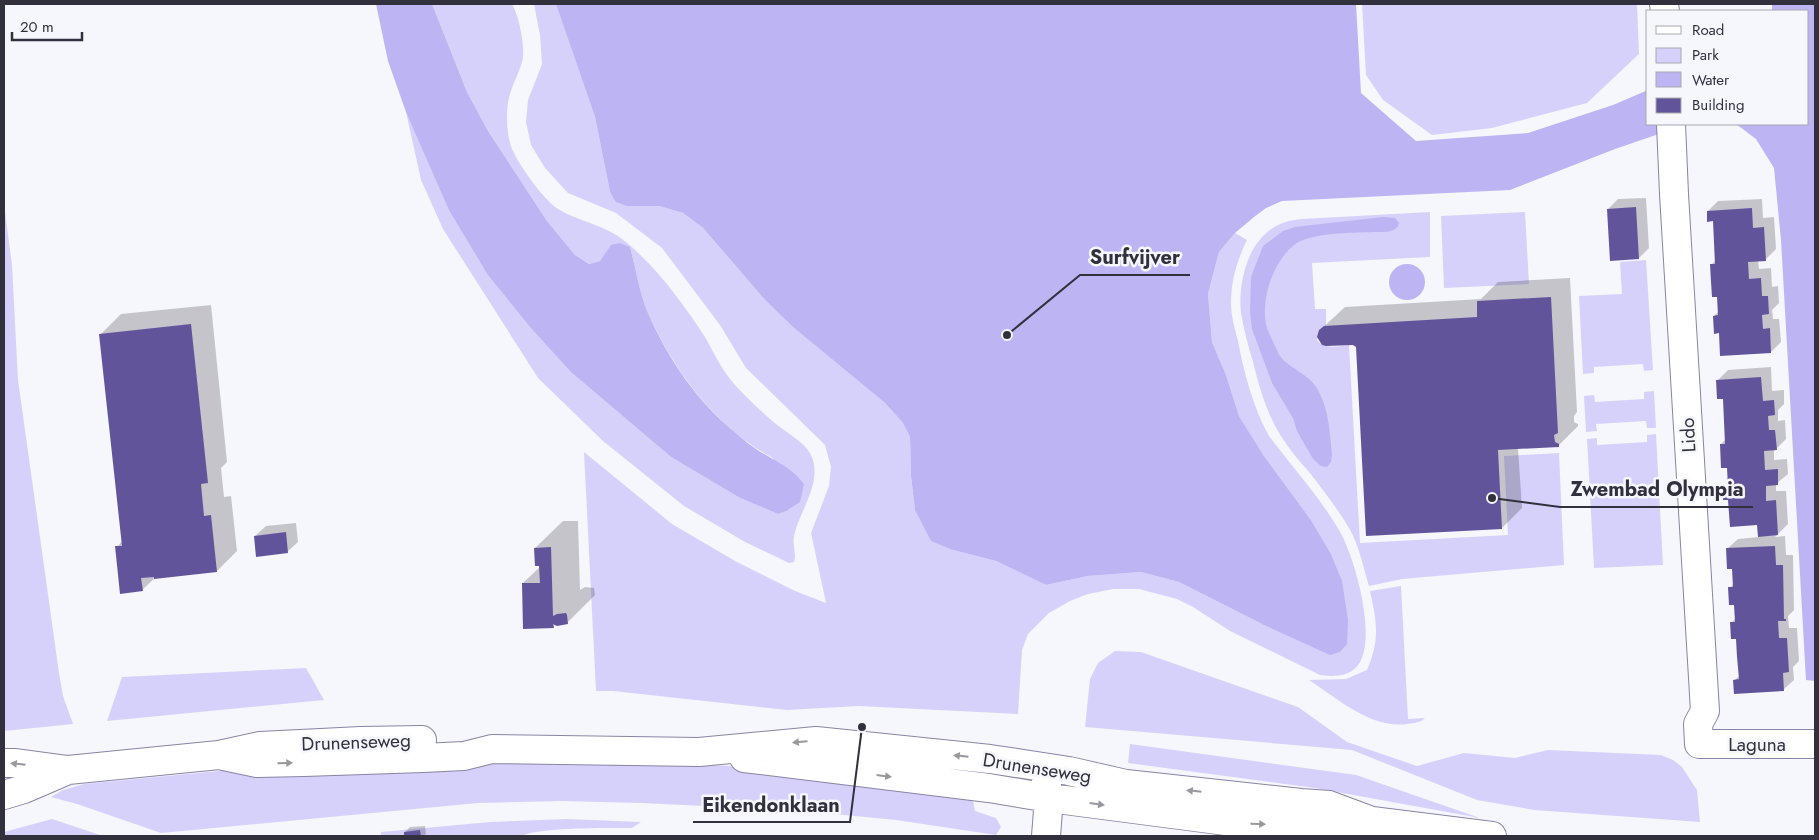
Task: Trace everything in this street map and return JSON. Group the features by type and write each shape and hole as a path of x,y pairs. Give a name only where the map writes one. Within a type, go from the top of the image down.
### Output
{"street":[{"name":"Lido","path":"1671,125 1704,711 1698,724 1698,744"},
{"name":"Drunenseweg","path":"4,763 68,770 220,755 260,746 361,741 462,740 492,749 699,752 816,741 990,759 1126,784 1301,804 1329,805 1372,821 1492,836"},
{"name":"Laguna","path":"1698,744 1815,744"},
{"name":"Drunenseweg","path":"699,752 989,788 1049,798 1241,823 1337,829 1372,821"},
{"name":"Drunenseweg","path":"4,794 24,789 68,770"},
{"path":"1046,836 1049,798 1057,770"}],"green space":[{"path":"432,4 512,4 521,32 523,56 508,101 507,124 511,147 522,167 540,192 558,209 618,236 637,252 659,275 688,311 734,384 810,453 814,463 815,474 810,495 794,536 794,562 789,563 745,542 684,506 603,441 538,378 443,229 421,180 406,112 413,127 572,373 671,457 740,498 778,514 773,458 752,446 715,414 699,396 670,356 658,335 645,305 630,247 589,264 575,255 547,221 488,131 467,92"},
{"path":"534,4 556,4 557,6 595,117 610,192 627,206 659,206 683,213 703,228 766,301 794,328 885,403 903,423 910,437 911,476 915,510 953,550 996,561 1046,585 1088,576 1141,572 1179,582 1262,624 1330,552 1311,520 1264,456 1239,416 1226,375 1212,342 1208,294 1219,252 1235,233 1247,240 1235,271 1231,303 1233,322 1246,377 1258,413 1269,436 1314,493 1331,517 1345,542 1357,576 1365,615 1366,633 1364,649 1357,667 1342,675 1320,675 1230,631 1177,599 1139,589 1113,589 1088,594 1070,601 1049,613 1028,634 1022,650 1018,714 859,706 787,710 613,691 596,691 584,452 672,524 735,561 795,591 826,603 811,533 829,486 831,467 825,445 746,368 720,325 662,248 616,213 568,193 545,168 531,145 526,122 528,100 542,64 540,35"},
{"path":"1362,4 1637,4 1639,54 1587,103 1492,128 1432,135 1383,100 1366,75"},
{"path":"4,204 12,265 18,380 59,673 63,696 73,724 4,731"},
{"path":"1430,212 1430,257 1312,263 1315,309 1326,309 1326,326 1319,330 1317,340 1327,346 1349,345 1360,543 1508,535 1504,456 1559,453 1564,565 1402,579 1369,586 1358,549 1349,528 1325,492 1284,441 1268,410 1258,381 1242,319 1241,291 1245,268 1255,246 1262,237 1277,225 1302,219"},
{"path":"1525,212 1529,284 1444,288 1441,216"},
{"path":"1646,260 1653,370 1644,371 1643,364 1594,367 1594,373 1583,374 1579,296 1622,294 1620,262"},
{"path":"1654,391 1656,428 1647,428 1646,421 1596,424 1597,431 1586,432 1584,396 1594,395 1595,402 1644,399 1644,392"},
{"path":"1656,434 1663,565 1594,568 1587,439 1597,438 1597,445 1647,442 1647,435"},
{"path":"1401,586 1408,719 1425,718 1414,723 1394,724 1381,722 1355,711 1309,680 1346,679 1367,670 1376,640 1376,622 1370,591"},
{"path":"1115,651 1141,652 1298,707 1347,742 1417,766 1464,753 1515,758 1548,750 1661,755 1673,760 1682,767 1697,790 1700,822 1534,810 1477,800 1352,750 1085,727 1090,679 1098,663"},
{"path":"306,668 324,700 107,721 122,677"},
{"path":"1130,744 1356,775 1480,818 1315,788 1128,763"},
{"path":"549,759 730,766 972,795 975,811 996,818 1001,827 996,835 896,820 793,810 562,801 478,803 161,833 51,797 63,790 84,784 219,771"},
{"path":"52,819 103,836 4,836 4,832"},
{"path":"566,819 641,822 632,828 543,831 522,836 381,836 381,832 490,822"}],"water":[{"path":"376,4 432,4 467,92 488,131 547,221 575,255 589,264 600,261 611,245 620,243 630,247 648,313 665,347 685,379 723,422 750,445 783,465 799,478 804,484 800,502 778,514 740,498 671,457 572,373 531,328 488,275 449,210 406,112 388,61"},
{"path":"556,4 1356,4 1361,93 1416,141 1528,133 1613,105 1646,91 1646,125 1685,125 1615,149 1510,190 1282,201 1266,208 1254,217 1235,233 1219,252 1208,294 1212,342 1226,375 1239,416 1264,456 1311,520 1330,552 1342,581 1348,620 1347,644 1340,652 1330,655 1262,624 1179,582 1141,572 1088,576 1046,585 996,561 953,550 931,541 915,510 911,476 910,437 903,423 885,403 794,328 766,301 703,228 683,213 659,206 627,206 616,202 610,192 595,117"},
{"path":"1772,4 1815,4 1815,681 1806,680 1781,240 1774,168 1756,139 1737,125 1809,125 1809,10 1772,10"},
{"path":"1383,217 1395,218 1399,223 1398,226 1387,232 1321,235 1294,245 1280,261 1267,292 1265,304 1266,325 1279,354 1284,361 1311,381 1319,392 1325,407 1332,455 1331,462 1327,467 1321,466 1313,459 1297,431 1293,418 1272,383 1252,329 1250,313 1251,277 1263,246 1283,231 1295,227"},
{"path":"1407,264 1414,265 1420,269 1424,275 1424,289 1420,295 1414,299 1407,300 1400,299 1394,295 1390,289 1389,282 1390,275 1394,269 1400,265"}],"building":[{"path":"1636,207 1639,259 1610,261 1607,209"},
{"path":"1752,208 1753,228 1764,227 1766,261 1748,262 1749,279 1761,278 1762,296 1768,296 1769,314 1762,315 1763,329 1770,328 1771,353 1720,356 1719,333 1714,334 1713,316 1718,315 1717,297 1712,297 1710,264 1715,264 1713,221 1707,222 1707,211"},
{"path":"1551,297 1558,433 1554,435 1555,442 1559,444 1559,447 1498,450 1502,529 1366,536 1356,347 1353,345 1322,345 1317,337 1319,330 1324,326 1477,317 1477,301"},
{"path":"191,324 208,483 201,484 204,516 211,515 217,572 154,579 154,577 141,578 143,591 120,594 115,546 122,546 99,334"},
{"path":"1761,377 1763,401 1774,400 1775,415 1768,416 1769,430 1775,430 1777,450 1764,451 1765,470 1778,469 1778,485 1766,486 1766,501 1776,500 1778,535 1758,537 1757,525 1730,527 1728,500 1723,500 1722,487 1728,487 1727,468 1721,468 1720,444 1725,444 1723,399 1717,399 1716,380"},
{"path":"286,532 288,553 256,557 254,536"},
{"path":"1775,546 1776,565 1783,565 1784,619 1786,621 1778,621 1779,638 1787,638 1789,672 1783,673 1784,691 1734,694 1733,680 1739,679 1736,639 1731,639 1730,622 1735,622 1734,605 1729,605 1728,587 1733,587 1732,569 1727,569 1726,548"},
{"path":"551,547 553,616 566,613 568,624 557,626 553,624 554,628 523,629 522,583 540,583 539,566 535,566 534,548"},
{"path":"420,830 421,836 404,836 404,832"}],"place":[{"name":"Surfvijver","path":"1007,335"},
{"name":"Zwembad Olympia","path":"1492,498"},
{"name":"Eikendonklaan","path":"862,727"}]}
